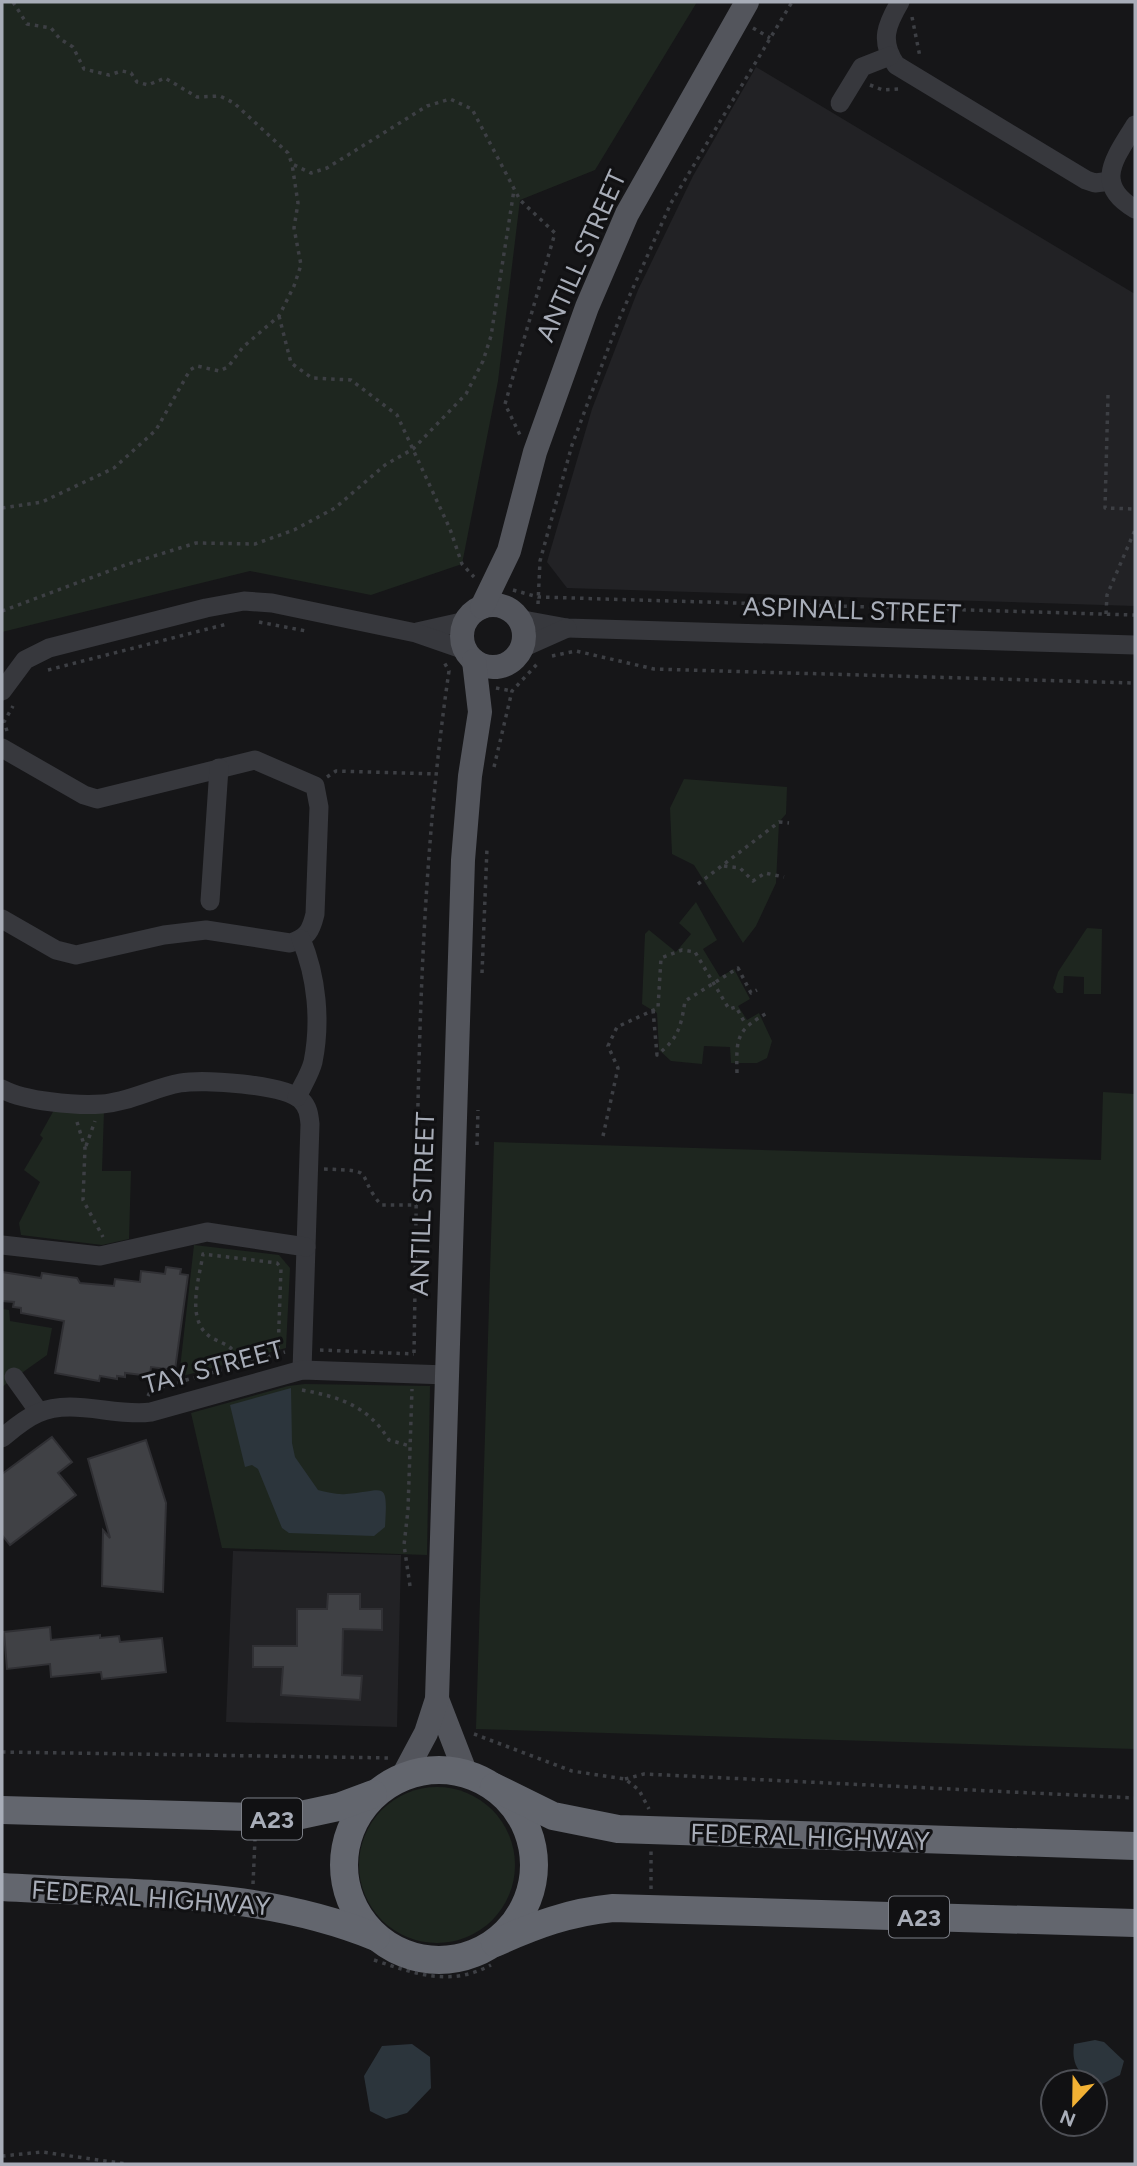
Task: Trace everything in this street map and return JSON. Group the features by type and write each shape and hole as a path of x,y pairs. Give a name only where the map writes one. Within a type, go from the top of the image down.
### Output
{"highway":[{"name":"A23","path":"2,1810 256,1819 312,1814 392,1776 434,1770 466,1774 494,1787 507,1798 526,1824 535,1866 524,1910 497,1952"},
{"name":"A23","path":"392,1776 357,1817 347,1841 344,1865 349,1896 371,1947 437,1961 497,1952 545,1920 579,1911 651,1909 1135,1923"},
{"name":"FEDERAL HIGHWAY","path":"494,1787 552,1816 618,1829 651,1822 1135,1846"},
{"name":"FEDERAL HIGHWAY","path":"2,1887 170,1894 253,1902 320,1917 371,1947"}],"main road":[{"name":"ANTILL STREET","path":"474,614 509,551 534,452 587,307 628,214 747,2"},
{"name":"ANTILL STREET","path":"509,551 516,616"},
{"path":"498,606 516,616 524,638 514,656 489,667 469,655 462,631 474,614 498,606"},
{"name":"ANTILL STREET","path":"392,1776 426,1733 438,1699 463,860 470,776 480,712 469,655"},
{"name":"ANTILL STREET","path":"480,712 514,656"},
{"name":"ANTILL STREET","path":"438,1699 466,1774"}],"street":[{"path":"900,2 886,30 885,41 890,56 904,71 1086,180 1095,183 1111,181"},
{"path":"841,103 862,67 890,56"},
{"path":"1135,125 1115,159 1111,181 1119,198 1135,209"},
{"path":"8,697 25,660 49,648 244,601 272,603 416,633 469,655"},
{"path":"416,633 474,614"},
{"name":"ASPINALL STREET","path":"516,616 567,628 1135,645"},
{"name":"ASPINALL STREET","path":"514,656 567,628"},
{"path":"2,919 55,950 76,955 164,935 206,930 290,943 301,939 312,930 315,914 318,807 315,786 254,760 97,799 84,795 5,741"},
{"path":"211,901 219,768"},
{"path":"297,1097 313,1064 316,983 301,939"},
{"path":"2,1088 28,1097 99,1104 169,1086 197,1082 276,1090 297,1097 307,1108 309,1115 302,1370"},
{"path":"2,1245 86,1257 112,1255 206,1232 306,1247"},
{"name":"TAY STREET","path":"2,1438 39,1412 62,1407 129,1415 151,1412 302,1370 447,1375"},
{"path":"13,1377 39,1412"}],"path":[{"path":"2,508 43,502 114,468 156,430 190,370 197,366 219,371 228,367 243,346 279,316 302,265 294,228 298,203 288,153 234,103 220,96 197,97 165,78 148,85 136,82 131,73 109,75 84,69 73,47 60,39 51,28 27,24 13,2"},
{"path":"792,2 671,204 620,317 572,445 540,561 538,597 1135,615"},
{"path":"292,164 311,173 327,168 427,106 450,99 472,109 520,200 555,233 505,404 518,431 534,452"},
{"path":"2,611 125,565 196,543 255,544 294,530 335,508 385,465 413,449 466,394 483,361 491,336 514,188"},
{"path":"279,316 291,363 312,378 351,380 397,415 462,564 478,580"},
{"path":"1108,395 1105,508 1135,509"},
{"path":"1107,614 1107,595 1135,530"},
{"path":"258,622 311,632"},
{"path":"47,671 232,623"},
{"path":"494,769 512,691 538,663 552,656 576,651 654,669 1135,683"},
{"path":"414,1353 427,895 435,774 449,671 441,655"},
{"path":"5,741 4,722 8,697"},
{"path":"315,786 336,771 435,774"},
{"path":"698,884 779,822 789,823"},
{"path":"482,981 487,835"},
{"path":"723,866 740,867 753,881 765,873 784,877"},
{"path":"603,1136 618,1068 608,1046 617,1027 658,1008 662,958 682,950 695,952 729,1009 736,1007 746,1025"},
{"path":"653,1010 657,1055 672,1044 681,1030 685,1001 712,982 738,968 751,993 757,990"},
{"path":"737,1073 736,1042 746,1025 769,1012"},
{"path":"477,1145 478,1103"},
{"path":"85,1149 99,1104"},
{"path":"71,1115 81,1127 85,1149 83,1200 112,1255"},
{"path":"308,1169 359,1170 366,1175 381,1205 417,1205"},
{"path":"240,1364 232,1347 207,1335 198,1321 195,1309 203,1254 277,1263 281,1268 278,1352"},
{"path":"410,1586 404,1545 413,1374"},
{"path":"293,1391 333,1396 359,1407 379,1424 389,1440 410,1446"},
{"path":"2,1752 392,1776"},
{"path":"651,1909 651,1822 639,1790 625,1779 644,1774 1135,1798"},
{"path":"253,1902 256,1819"},
{"path":"371,1947 437,1979 461,1976 497,1952"},
{"path":"2,2156 42,2152 127,2164"}],"shaded area":[{"path":"2,2 697,2 595,170 520,200 498,381 462,564 371,595 250,571 2,632"},
{"path":"756,67 1135,294 1135,606 567,588 547,562 592,409 638,290 693,176"},
{"path":"684,779 787,787 786,814 779,822 776,883 756,926 743,943 694,865 672,854 670,808"},
{"path":"696,902 717,940 703,949 720,977 734,969 750,999 738,1006 747,1020 759,1013 772,1041 767,1058 757,1063 731,1063 730,1047 704,1046 702,1064 671,1061 659,1050 657,1013 642,1004 645,934 649,930 676,952 691,934 679,923"},
{"path":"1087,928 1102,929 1101,994 1084,994 1084,977 1064,976 1063,993 1057,993 1053,988 1058,972"},
{"path":"1103,1092 1135,1094 1135,1749 476,1729 494,1142 1101,1160"},
{"path":"54,1110 104,1111 102,1171 131,1171 129,1239 102,1245 21,1235 19,1223 40,1182 24,1170 43,1138 40,1135"},
{"path":"194,1245 279,1255 290,1268 286,1348 179,1377"},
{"path":"2,1309 9,1310 10,1321 52,1328 47,1355 2,1387"},
{"path":"288,1386 430,1386 427,1555 222,1548 191,1413"},
{"path":"291,1388 292,1443 295,1457 318,1490 343,1494 376,1490 384,1494 385,1527 374,1536 289,1533 282,1528 258,1469 252,1465 245,1467 230,1405"},
{"path":"233,1551 401,1555 397,1727 226,1722"},
{"path":"437,1787 467,1793 492,1810 509,1835 515,1865 509,1895 492,1920 467,1937 437,1943 407,1937 382,1920 365,1895 359,1865 365,1835 382,1810 407,1793"},
{"path":"1095,2040 1104,2042 1124,2061 1120,2075 1109,2080 1109,2068 1078,2068 1074,2059 1074,2044"},
{"path":"412,2044 430,2057 431,2088 407,2113 386,2119 370,2111 364,2076 382,2046"}],"building":[{"path":"166,1267 181,1269 180,1274 188,1275 175,1370 151,1367 150,1376 125,1373 125,1377 117,1376 117,1379 100,1376 99,1381 55,1373 64,1321 21,1313 21,1308 13,1307 14,1302 2,1301 2,1272 41,1278 42,1273 77,1278 80,1283 114,1286 115,1279 140,1282 141,1271 165,1274"},
{"path":"52,1437 72,1462 58,1473 76,1495 10,1545 2,1535 2,1474"},
{"path":"146,1440 166,1503 163,1592 102,1586 103,1530 110,1538 88,1459"},
{"path":"328,1594 360,1594 360,1609 382,1609 382,1630 343,1629 342,1675 362,1676 360,1700 281,1695 283,1667 253,1667 253,1646 297,1646 297,1609 327,1609"},
{"path":"50,1627 51,1640 100,1635 100,1638 119,1636 120,1642 162,1638 166,1672 102,1679 101,1672 51,1677 50,1664 7,1669 4,1632"}]}
